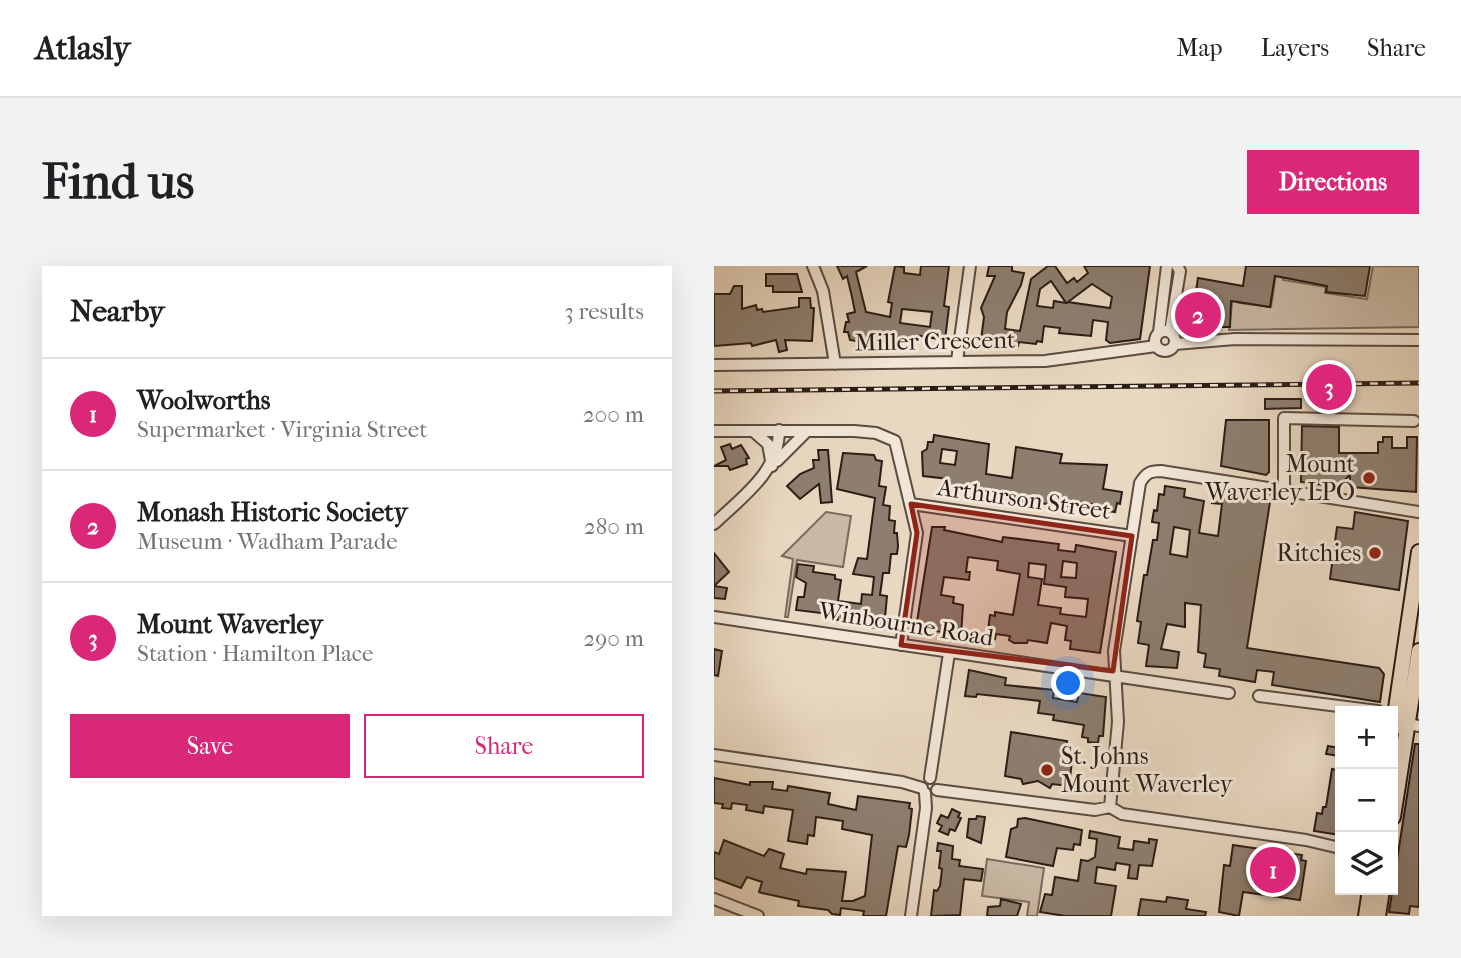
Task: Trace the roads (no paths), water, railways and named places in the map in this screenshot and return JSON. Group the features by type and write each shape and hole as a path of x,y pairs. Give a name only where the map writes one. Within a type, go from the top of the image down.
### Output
{"main road":[{"path":"1396,706 1413,627 1419,552"},
{"path":"1398,794 1413,725 1419,651"},
{"path":"1370,895 1372,915"},
{"path":"1372,915 1380,895"}],"street":[{"path":"813,266 823,291 835,364"},
{"path":"957,362 971,266"},
{"path":"1167,266 1165,332 1175,344 1235,339 1419,340"},
{"path":"1156,346 1156,337 1165,332 1180,271 1178,266"},
{"name":"Miller Crescent","path":"714,365 1045,361 1156,346 1168,351 1175,344"},
{"path":"1286,490 1284,418 1414,421"},
{"path":"772,467 779,447 779,430"},
{"path":"714,431 853,431 891,437 899,446 917,533 901,645"},
{"path":"753,431 768,444 772,467"},
{"path":"714,524 807,431"},
{"path":"1109,804 1118,722 1113,674 1140,483 1151,471 1419,512"},
{"name":"Arthurson Street","path":"911,504 1132,536"},
{"name":"Winbourne Road","path":"714,617 1229,693"},
{"path":"911,916 926,808 932,787 949,653"},
{"path":"1259,696 1338,706"},
{"path":"714,755 1095,810 1109,804"},
{"path":"1109,804 1122,814 1306,840 1335,847"},
{"path":"714,899 753,915"}],"railway":[{"path":"714,391 1419,383"}],"place":[{"name":"Monash Historic Society","path":"1198,315"},
{"name":"Mount Waverley","path":"1329,387"},
{"name":"Mount Waverley LPO","path":"1369,478"},
{"name":"Ritchies","path":"1375,553"},
{"name":"St. Johns Mount Waverley","path":"1047,770"},
{"name":"Woolworths","path":"1273,870"}]}
